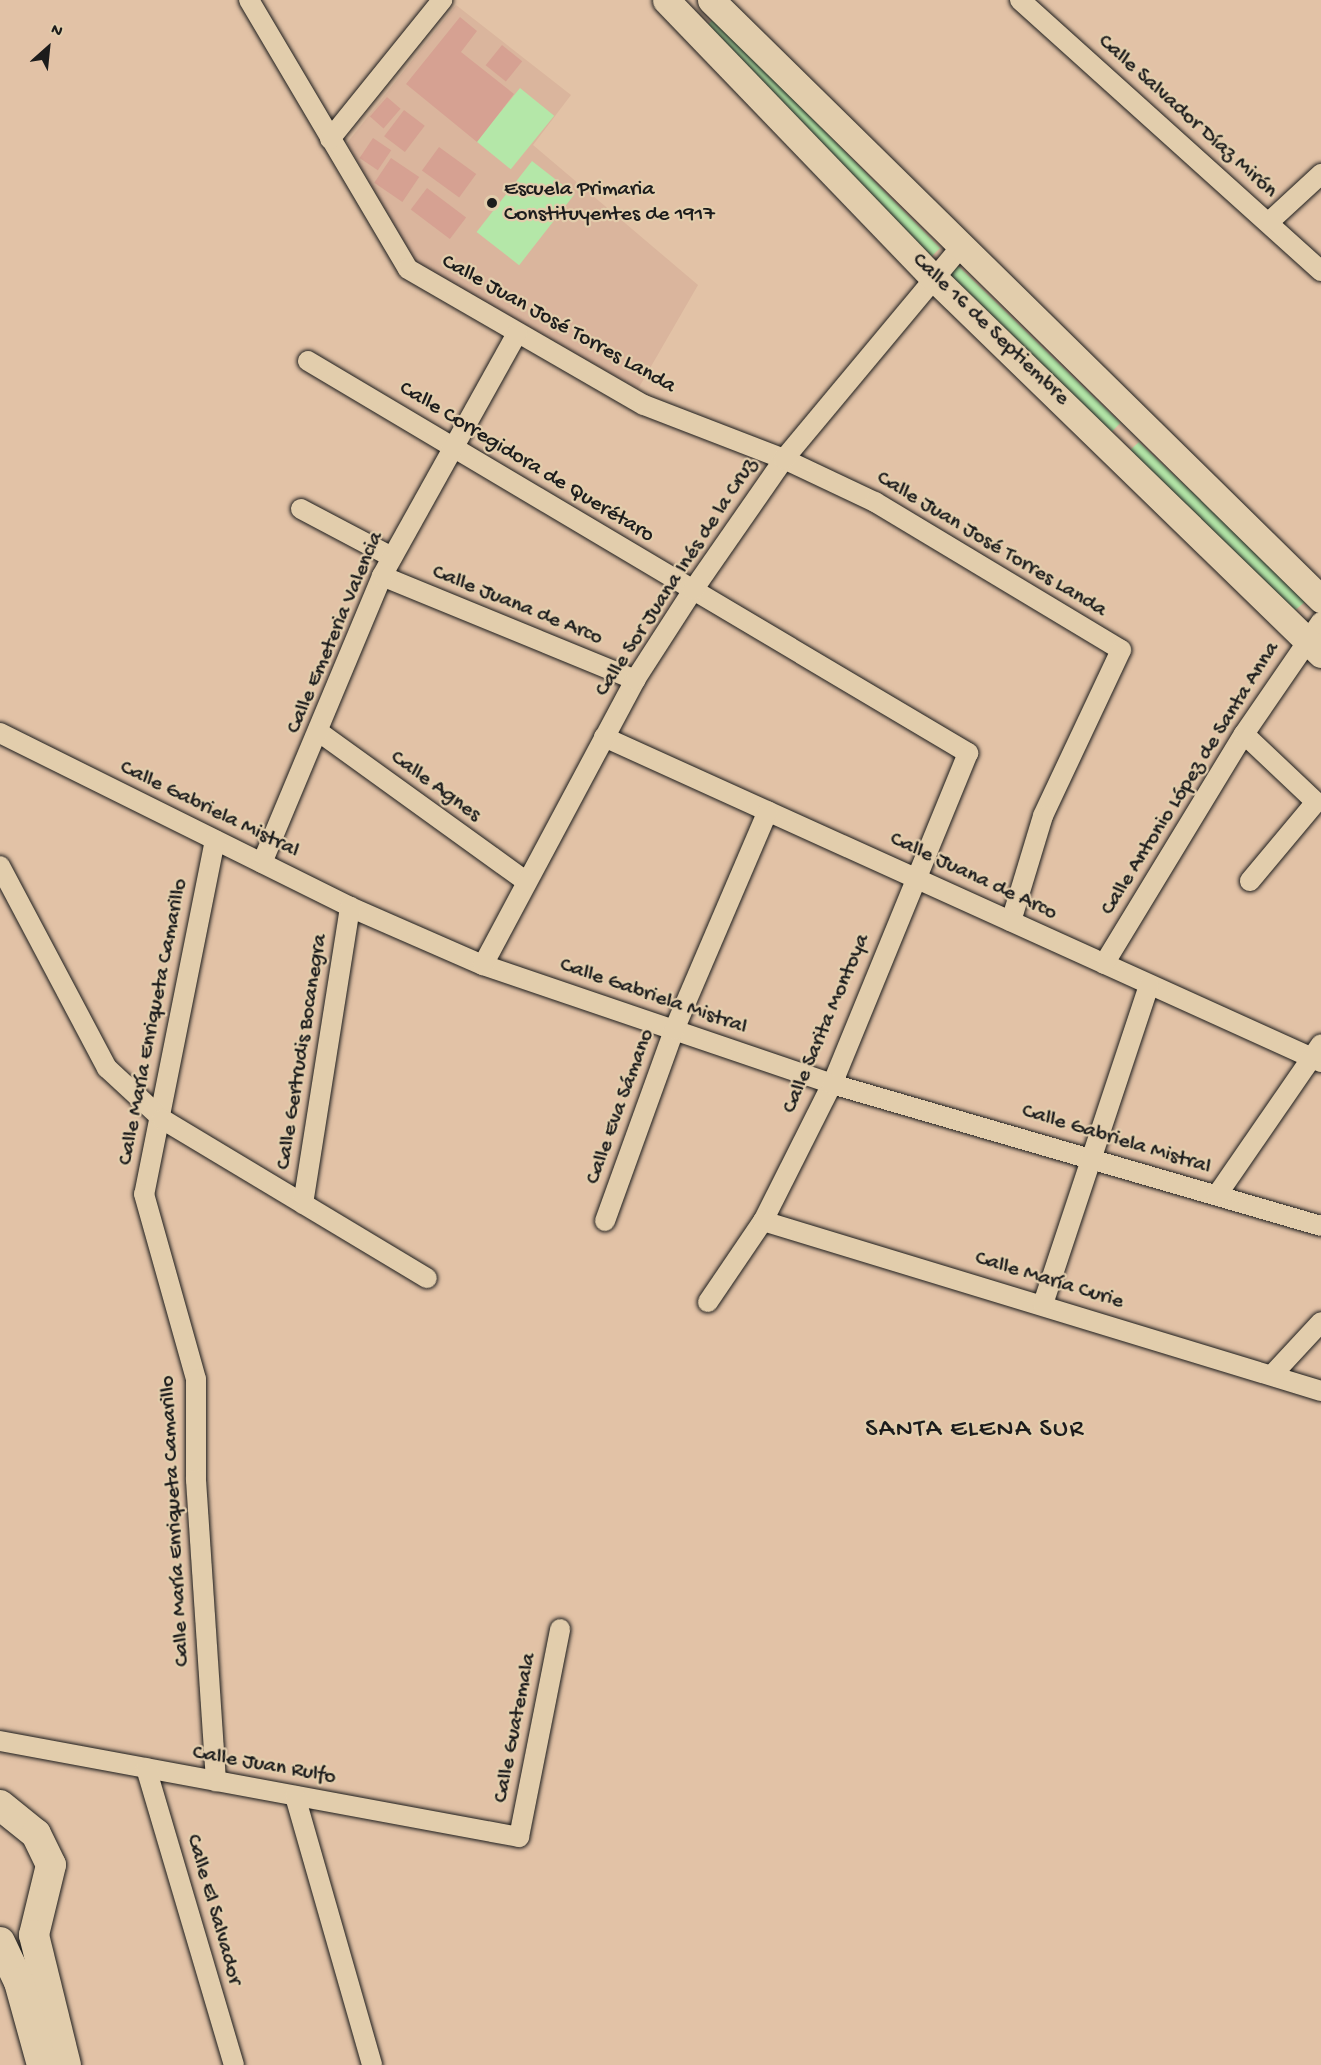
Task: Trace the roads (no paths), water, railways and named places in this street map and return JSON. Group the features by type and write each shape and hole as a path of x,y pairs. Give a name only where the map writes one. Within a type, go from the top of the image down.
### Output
{"main road":[{"path":"0,1933 26,1926 36,1917 51,1883 51,1865 36,1834 3,1811"},
{"path":"36,1917 41,1978 66,2065"},
{"path":"0,1942 19,1982 42,2065"}],"street":[{"name":"Calle Juan José Torres Landa","path":"249,0 408,269 644,405 784,459 875,502 1120,650 1043,816 1011,921"},
{"path":"330,139 442,0"},
{"name":"Calle 16 de Septiembre","path":"666,0 690,30 933,277 1316,638"},
{"name":"Calle Salvador Díaz Mirón","path":"1020,0 1321,271"},
{"path":"690,30 713,2"},
{"name":"Calle 16 de Septiembre","path":"713,2 959,249 1321,599"},
{"path":"1269,222 1321,174"},
{"name":"Calle Sor Juana Inés de la Cruz","path":"483,965 524,880 635,680 693,590 784,459 933,277 959,249"},
{"name":"Calle Emeteria Valencia","path":"262,863 319,732 382,576 517,333"},
{"name":"Calle Corregidora de Querétaro","path":"308,361 968,753"},
{"path":"1119,453 1145,427"},
{"path":"301,509 392,557"},
{"name":"Calle Juana de Arco","path":"382,576 635,680"},
{"name":"Calle Antonio López de Santa Anna","path":"1104,964 1244,734 1316,638"},
{"name":"Calle Agnes","path":"319,732 524,880"},
{"name":"Calle Gabriela Mistral","path":"0,733 350,907 483,965 832,1084 1093,1156 1321,1226"},
{"path":"1244,734 1316,802 1250,881"},
{"name":"Calle Juana de Arco","path":"604,737 914,875 1149,986 1318,1055"},
{"name":"Calle Sarita Montoya","path":"708,1302 763,1221 832,1084 914,875 968,753"},
{"name":"Calle Eva Sámano","path":"605,1221 674,1030 768,811"},
{"name":"Calle María Enriqueta Camarillo","path":"215,840 162,1119 144,1194 196,1379 196,1480 216,1781"},
{"path":"0,866 107,1068 162,1119 427,1278"},
{"name":"Calle Gertrudis Bocanegra","path":"303,1204 350,907"},
{"path":"1043,1304 1149,986"},
{"path":"1217,1195 1318,1055"},
{"name":"Calle María Curie","path":"763,1221 1321,1390"},
{"path":"1272,1375 1321,1322"},
{"name":"Calle Guatemala","path":"519,1837 560,1629"},
{"name":"Calle Juan Rulfo","path":"0,1741 519,1837"},
{"name":"Calle El Salvador","path":"146,1768 234,2065"},
{"path":"295,1796 372,2065"}],"place":[{"name":"Escuela Primaria Constituyentes de 1917","path":"492,203"}],"district":[{"name":"SANTA ELENA SUR","path":"975,1431"}]}
